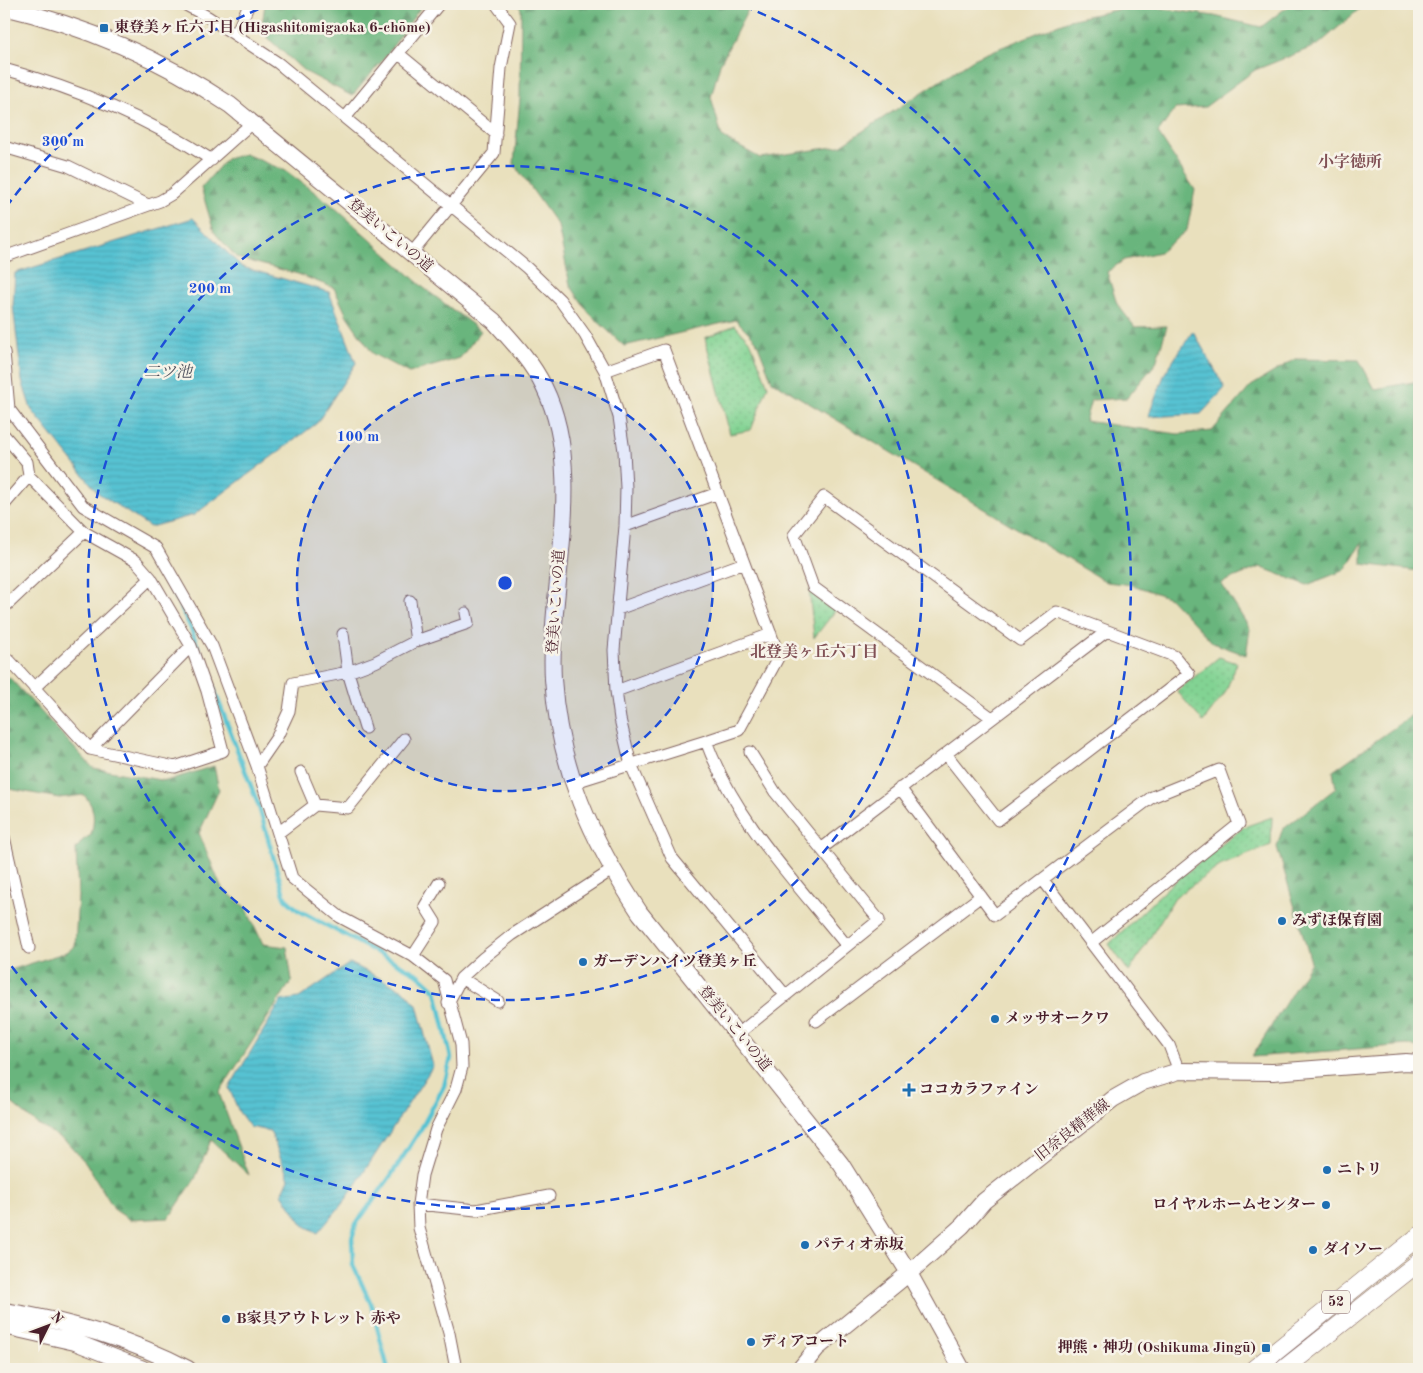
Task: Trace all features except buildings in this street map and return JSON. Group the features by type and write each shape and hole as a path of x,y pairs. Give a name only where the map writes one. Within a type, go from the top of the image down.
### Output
{"main road":[{"name":"52","path":"1254,1369 1419,1236"},
{"name":"52","path":"1284,1369 1419,1262"}],"street":[{"path":"184,4 236,34 278,63 452,206 527,268 560,300 585,335 605,371 618,417 624,451 625,526 614,650 616,691 620,719 631,765 672,858 786,996"},
{"path":"236,34 249,4"},
{"path":"345,118 439,4"},
{"path":"411,254 494,153 501,68 510,23 496,4"},
{"name":"登美いこいの道","path":"4,7 51,18 154,59 206,89 253,122 500,327 525,356 550,400 560,433 565,470 553,678 561,738 572,783 593,834 612,870 640,912 829,1147 909,1273 962,1369"},
{"path":"399,54 496,134"},
{"path":"4,70 60,86 100,101 165,132 212,160"},
{"path":"4,257 148,205 172,194 253,122"},
{"path":"4,147 68,166 148,205"},
{"path":"572,783 739,730 779,656 664,350 605,371"},
{"path":"4,352 9,409 84,506 156,548 212,646 257,766 292,878 340,917 413,956 444,980 448,1003 461,1044 462,1067 456,1089 436,1129 422,1175 418,1204 419,1228 449,1333 456,1369"},
{"path":"4,435 27,462 29,476 84,532 136,561 150,578 191,646 223,751 175,767 90,749 10,661 4,665"},
{"path":"4,505 29,476"},
{"path":"625,526 718,493"},
{"path":"946,754 998,820 1189,674 1174,656 1057,612 1020,640 824,497 794,535 813,587 992,718"},
{"path":"4,601 8,604 84,532"},
{"path":"618,609 744,563"},
{"path":"34,688 150,578"},
{"path":"410,601 416,641"},
{"path":"257,766 277,737 289,711 293,683 348,672 375,662 416,641 468,623 466,613"},
{"path":"822,850 900,788 1107,631"},
{"path":"343,634 348,672 365,728"},
{"path":"616,691 771,634"},
{"path":"90,749 191,646"},
{"path":"278,834 315,805 348,808 404,739"},
{"path":"706,741 725,786 749,825 847,946"},
{"path":"738,1034 879,920 775,792 750,752"},
{"path":"900,788 995,916 1152,797 1219,770 1239,824 1092,942"},
{"path":"301,772 315,805"},
{"path":"4,837 29,948"},
{"path":"448,1003 461,978 512,935 612,870"},
{"path":"1043,880 1169,1045 1179,1071"},
{"path":"413,956 435,922 425,906 439,883"},
{"path":"816,1020 981,896"},
{"path":"461,978 498,1001"},
{"name":"旧奈良精華線","path":"800,1369 817,1348 909,1273 962,1226 984,1201 1113,1100 1143,1082 1179,1071 1273,1072 1406,1062 1419,1063"},
{"path":"418,1204 476,1210 549,1196"},
{"path":"4,1311 44,1317 115,1337 188,1369"},
{"path":"4,1326 74,1342 143,1369"}],"green space":[{"path":"265,4 423,4 383,60 352,96 304,71 261,32"},
{"path":"517,4 751,4 720,64 711,97 722,137 760,158 840,146 975,58 1069,20 1138,5 1214,16 1261,27 1291,4 1365,4 1318,45 1255,70 1205,107 1175,109 1158,133 1195,190 1187,230 1160,252 1124,260 1107,272 1117,304 1135,327 1167,326 1156,363 1127,398 1091,400 1085,421 1178,434 1212,431 1251,386 1295,359 1359,360 1375,389 1419,381 1419,571 1362,564 1362,542 1345,570 1307,585 1260,567 1221,583 1250,629 1246,655 1213,643 1170,598 1133,585 1106,582 772,381 756,340 736,320 624,346 589,313 570,285 558,226 514,164 520,98 521,9"},
{"path":"245,154 286,171 332,205 424,288 481,331 460,358 409,373 373,354 347,316 334,288 298,274 237,258 214,232 201,188 226,159"},
{"path":"735,325 751,343 768,386 751,430 730,434 705,338"},
{"path":"809,589 836,610 814,638"},
{"path":"1219,657 1237,663 1225,693 1203,722 1177,691"},
{"path":"9,677 93,768 166,781 214,766 219,790 199,833 221,887 246,908 263,944 287,947 292,980 219,1093 249,1175 211,1140 195,1179 169,1218 130,1220 115,1210 86,1163 67,1142 37,1124 4,1099 4,972 67,952 75,946 78,896 76,849 83,840 91,835 93,824 92,809 84,795 59,798 4,788 4,680"},
{"path":"1419,710 1419,1049 1408,1045 1252,1057 1311,962 1277,847 1282,830 1336,788 1333,771"},
{"path":"1272,817 1271,845 1220,866 1175,897 1129,972 1109,944 1168,887 1244,827"}],"water":[{"name":"二ツ池","path":"193,218 242,267 329,292 356,363 317,423 194,515 150,527 98,493 31,409 22,381 13,306 15,273"},
{"path":"1193,331 1225,388 1201,414 1148,417 1165,373"},
{"path":"350,963 405,991 417,1005 433,1066 347,1198 318,1233 303,1225 282,1194 289,1179 270,1131 250,1127 239,1112 229,1088 281,1001 299,998"}],"waterway":[{"path":"156,567 175,595 191,629 259,807 285,898 298,910 419,975 436,991 451,1058 444,1086 421,1129 390,1177 356,1224 352,1238 353,1265 371,1304 388,1369"}],"place":[{"name":"東登美ヶ丘六丁目 (Higashitomigaoka 6-chōme)","path":"104,28"},
{"name":"みずほ保育園","path":"1282,921"},
{"name":"ガーデンハイツ登美ヶ丘","path":"583,962"},
{"name":"メッサオークワ","path":"995,1019"},
{"name":"ココカラファイン","path":"909,1090"},
{"name":"ニトリ","path":"1327,1170"},
{"name":"ロイヤルホームセンター","path":"1326,1205"},
{"name":"パティオ赤坂","path":"805,1245"},
{"name":"ダイソー","path":"1313,1250"},
{"name":"B家具アウトレット 赤や","path":"226,1319"},
{"name":"ディアコート","path":"751,1342"},
{"name":"押熊・神功 (Oshikuma Jingū)","path":"1266,1348"}],"district":[{"name":"小字徳所","path":"1350,163"},
{"name":"北登美ヶ丘六丁目","path":"814,653"}]}
